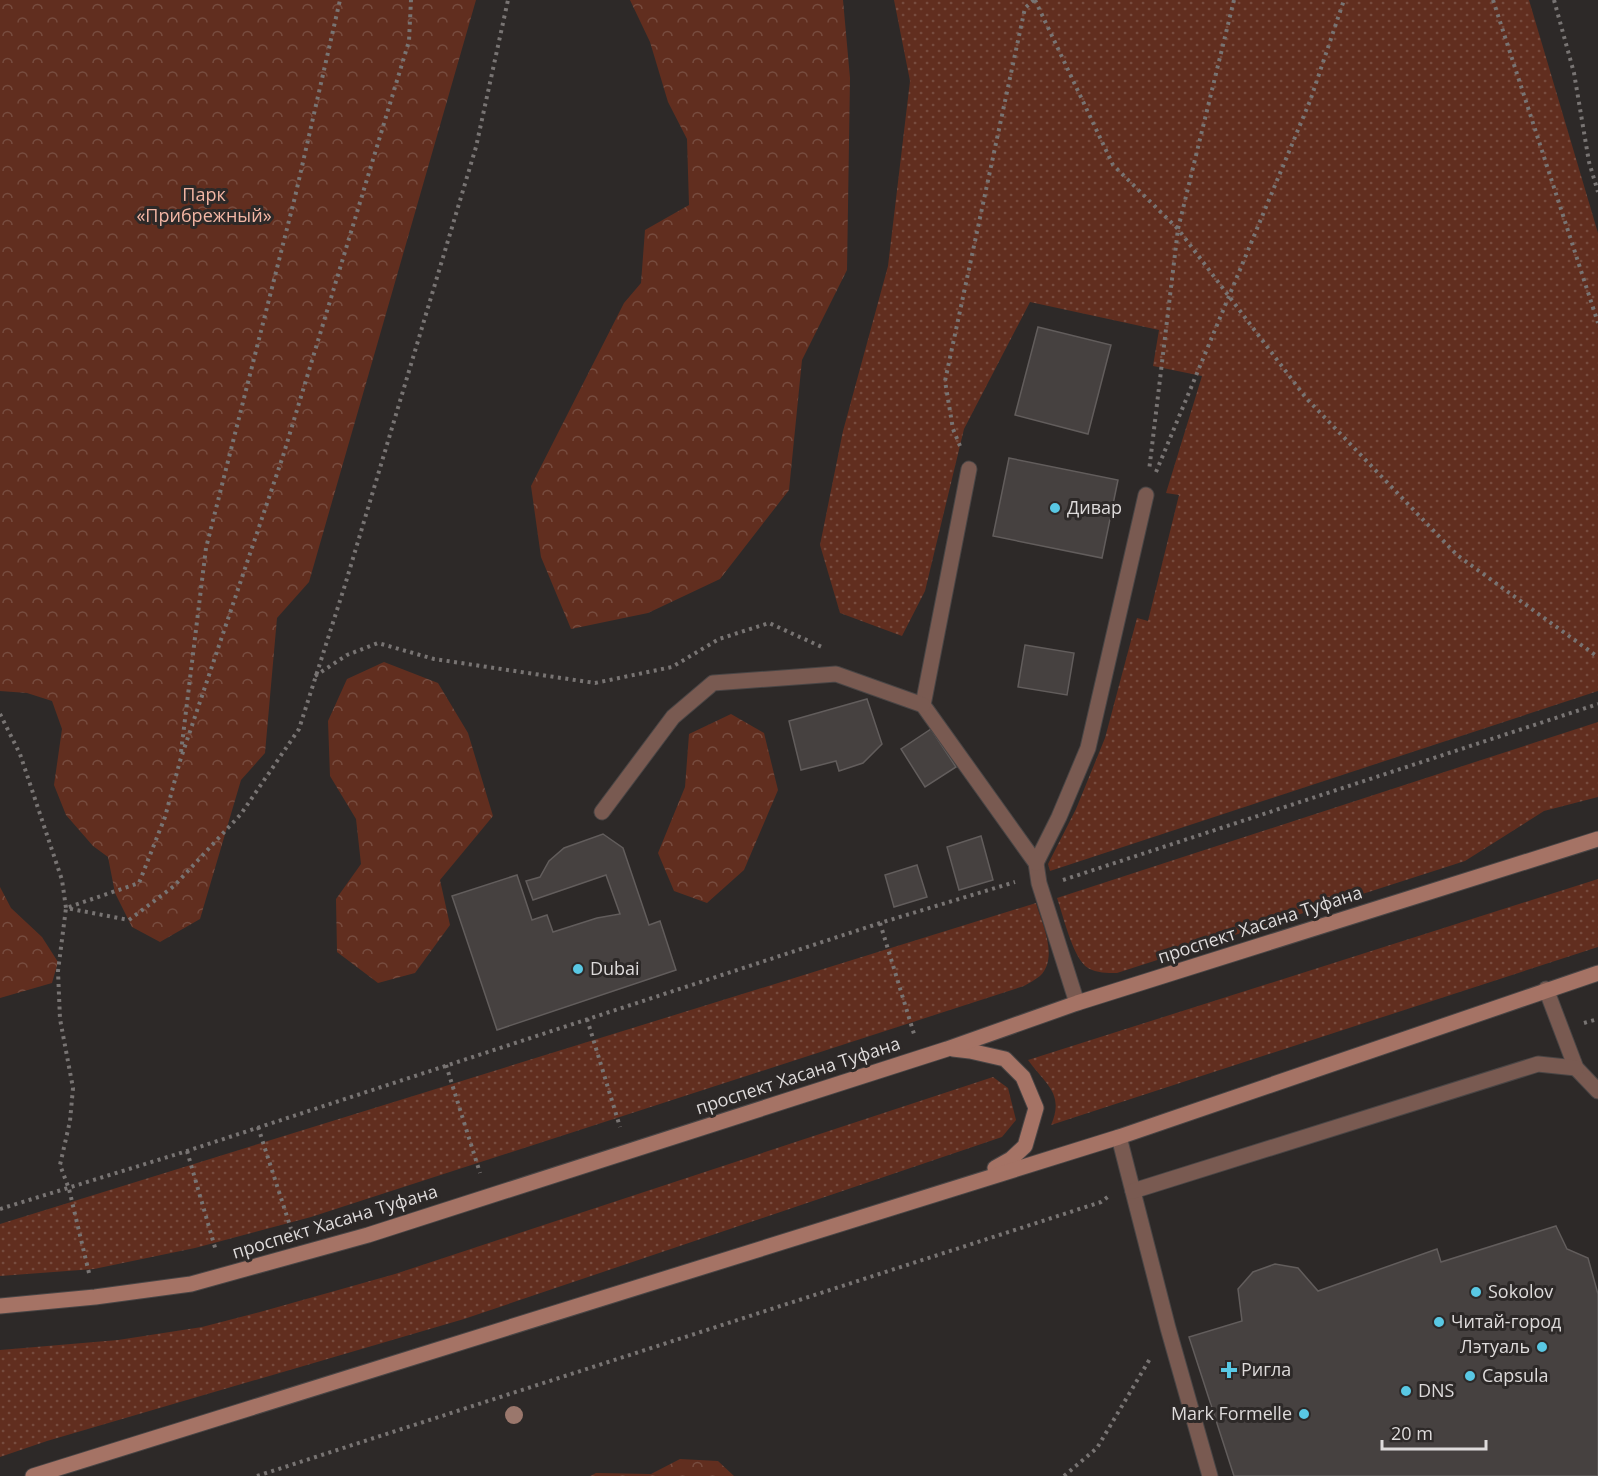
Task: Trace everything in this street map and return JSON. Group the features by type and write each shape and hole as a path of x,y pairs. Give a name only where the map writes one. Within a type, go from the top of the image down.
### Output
{"street":[{"name":"проспект Хасана Туфана","path":"0,1306 95,1297 191,1284 368,1235 946,1049 1077,1003 1598,839"},
{"path":"33,1476 1119,1137 1598,973"},
{"path":"946,1049 970,1051 1005,1059 1023,1077 1036,1108 1025,1146 1011,1159 968,1183"}],"lane":[{"path":"923,705 969,468"},
{"path":"1036,863 1088,748 1146,495"},
{"path":"602,812 673,717 713,683 836,674 923,705 1036,863 1039,883 1077,1003"},
{"path":"1546,989 1576,1068 1598,1091"},
{"path":"1132,1191 1538,1064 1576,1068"},
{"path":"1119,1137 1168,1328 1210,1476"}],"path":[{"path":"180,760 206,548 295,197 340,0"},
{"path":"66,908 139,883 165,817 180,760 283,456 409,41 411,0"},
{"path":"66,908 129,920 174,886 241,814 299,729 477,147 508,0"},
{"path":"969,468 953,429 945,381 1025,8 1035,0 1113,165 1178,229 1306,398 1457,555 1598,657"},
{"path":"1146,495 1178,229 1234,0"},
{"path":"1146,495 1310,101 1344,0"},
{"path":"1492,0 1598,323"},
{"path":"1554,0 1574,73 1589,162 1598,192"},
{"path":"315,676 347,655 378,643 434,659 595,683 672,667 719,639 770,623 833,652"},
{"path":"0,1209 187,1151 880,923 1022,880 1052,884 1598,705"},
{"path":"0,714 20,754 62,880 66,908 58,971 60,1018 73,1088 70,1121 60,1165 69,1189 95,1297"},
{"path":"880,923 921,1057"},
{"path":"587,1019 627,1150"},
{"path":"446,1065 487,1196"},
{"path":"258,1127 299,1254"},
{"path":"187,1151 224,1275"},
{"path":"258,1476 1101,1202"},
{"path":"1064,1476 1097,1448 1168,1328"}],"green space":[{"name":"Парк «Прибрежный»","path":"0,0 476,0 309,582 277,618 265,753 241,780 200,919 160,942 132,927 115,893 108,857 93,846 66,815 54,785 62,729 52,701 27,693 0,691"},
{"path":"630,0 843,0 850,78 847,270 802,360 789,490 720,579 648,613 571,629 541,557 531,486 624,303 641,283 645,230 689,205 687,139 668,102 650,42"},
{"path":"894,0 1529,0 1598,233 1598,691 1050,871 1048,864 1076,809 1105,738 1137,618 1148,621 1179,495 1166,493 1202,376 1153,366 1159,330 1030,302 964,429 925,591 902,636 840,613 820,545 843,431 888,266 910,81"},
{"path":"384,662 438,683 468,733 493,816 440,880 450,925 415,973 378,983 337,952 336,899 361,864 356,819 330,776 328,721 347,679"},
{"path":"731,714 764,733 778,790 744,870 707,903 674,891 658,853 685,787 689,734"},
{"path":"1598,722 1598,797 1544,811 1465,861 1117,973 1098,972 1088,968 1073,946 1057,898"},
{"path":"1598,879 1598,947 1051,1125 1056,1105 1054,1097 1028,1060"},
{"path":"0,887 11,908 42,937 58,962 52,983 0,998"},
{"path":"1036,903 1045,930 1049,950 1048,960 1040,976 1024,986 311,1217 195,1248 94,1269 0,1276 0,1224"},
{"path":"993,1077 1008,1088 1016,1120 1002,1137 464,1319 47,1441 0,1457 0,1350 118,1340 202,1327 260,1312 395,1274"},
{"path":"680,1459 718,1461 734,1476 590,1476 596,1473 651,1474"}],"building":[{"path":"1038,327 1111,345 1088,434 1015,415"},
{"path":"1009,458 1118,480 1102,558 993,536"},
{"path":"1025,645 1074,653 1067,695 1018,687"},
{"path":"867,699 882,744 863,763 839,771 836,761 801,770 789,721"},
{"path":"931,729 956,767 925,787 901,749"},
{"path":"603,834 623,848 649,925 660,921 676,970 497,1030 452,896 517,875 532,920 547,915 553,932 597,918 620,914 606,875 533,900 526,881 540,877 549,861 564,848"},
{"path":"981,836 993,880 959,890 947,847"},
{"path":"917,865 927,897 894,907 885,875"},
{"path":"1556,1226 1567,1249 1588,1258 1598,1294 1598,1476 1234,1476 1189,1337 1242,1321 1238,1289 1253,1272 1275,1264 1298,1268 1318,1291 1437,1249 1441,1262"}],"place":[{"name":"Дивар","path":"1055,508"},
{"name":"Dubai","path":"578,969"},
{"name":"Sokolov","path":"1476,1292"},
{"name":"Читай-город","path":"1439,1322"},
{"name":"Лэтуаль","path":"1542,1347"},
{"name":"Ригла","path":"1229,1370"},
{"name":"Capsula","path":"1470,1376"},
{"name":"DNS","path":"1406,1391"},
{"name":"Mark Formelle","path":"1304,1414"}]}
